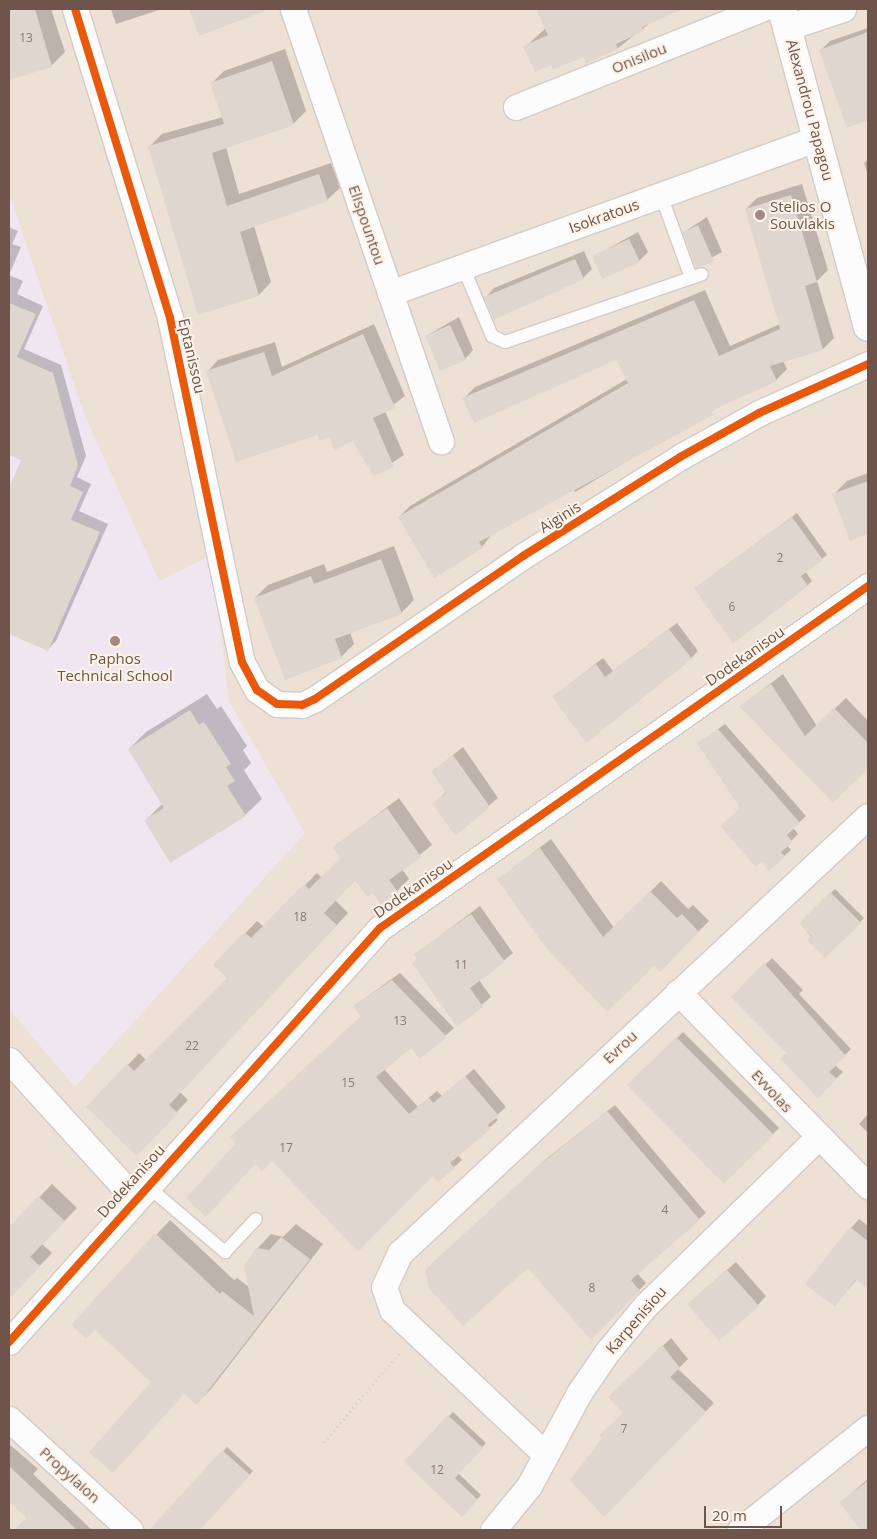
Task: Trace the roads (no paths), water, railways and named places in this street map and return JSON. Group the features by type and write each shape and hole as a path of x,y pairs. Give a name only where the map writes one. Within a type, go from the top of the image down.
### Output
{"street":[{"name":"Eptanissou","path":"75,9 170,318 242,662 257,690 277,704"},
{"name":"Elispountou","path":"293,9 441,441"},
{"name":"Onisilou","path":"516,107 761,9"},
{"path":"785,18 843,9"},
{"name":"Alexandrou Papagou","path":"785,18 868,327"},
{"name":"Isokratous","path":"390,293 818,138"},
{"name":"Aiginis","path":"277,704 302,705 315,699 523,556 680,457 759,413 868,364"},
{"name":"Dodekanisou","path":"9,1342 140,1192 380,928 868,586"},
{"name":"Evrou","path":"545,1454 392,1310 384,1287 400,1253 868,816"},
{"name":"Evvoias","path":"678,992 817,1138 868,1186"},
{"path":"9,1060 140,1192"},
{"name":"Karpenisiou","path":"494,1530 515,1508 579,1393 645,1306 817,1138"},
{"name":"Propylaion","path":"9,1419 130,1530"},
{"path":"740,1530 868,1428"}],"lane":[{"path":"463,266 492,336 505,342 697,276 660,195"},
{"path":"140,1192 225,1252 256,1219"}],"place":[{"name":"Stelios O Souvlakis","path":"760,215"},
{"name":"Paphos Technical School","path":"115,641"}]}
